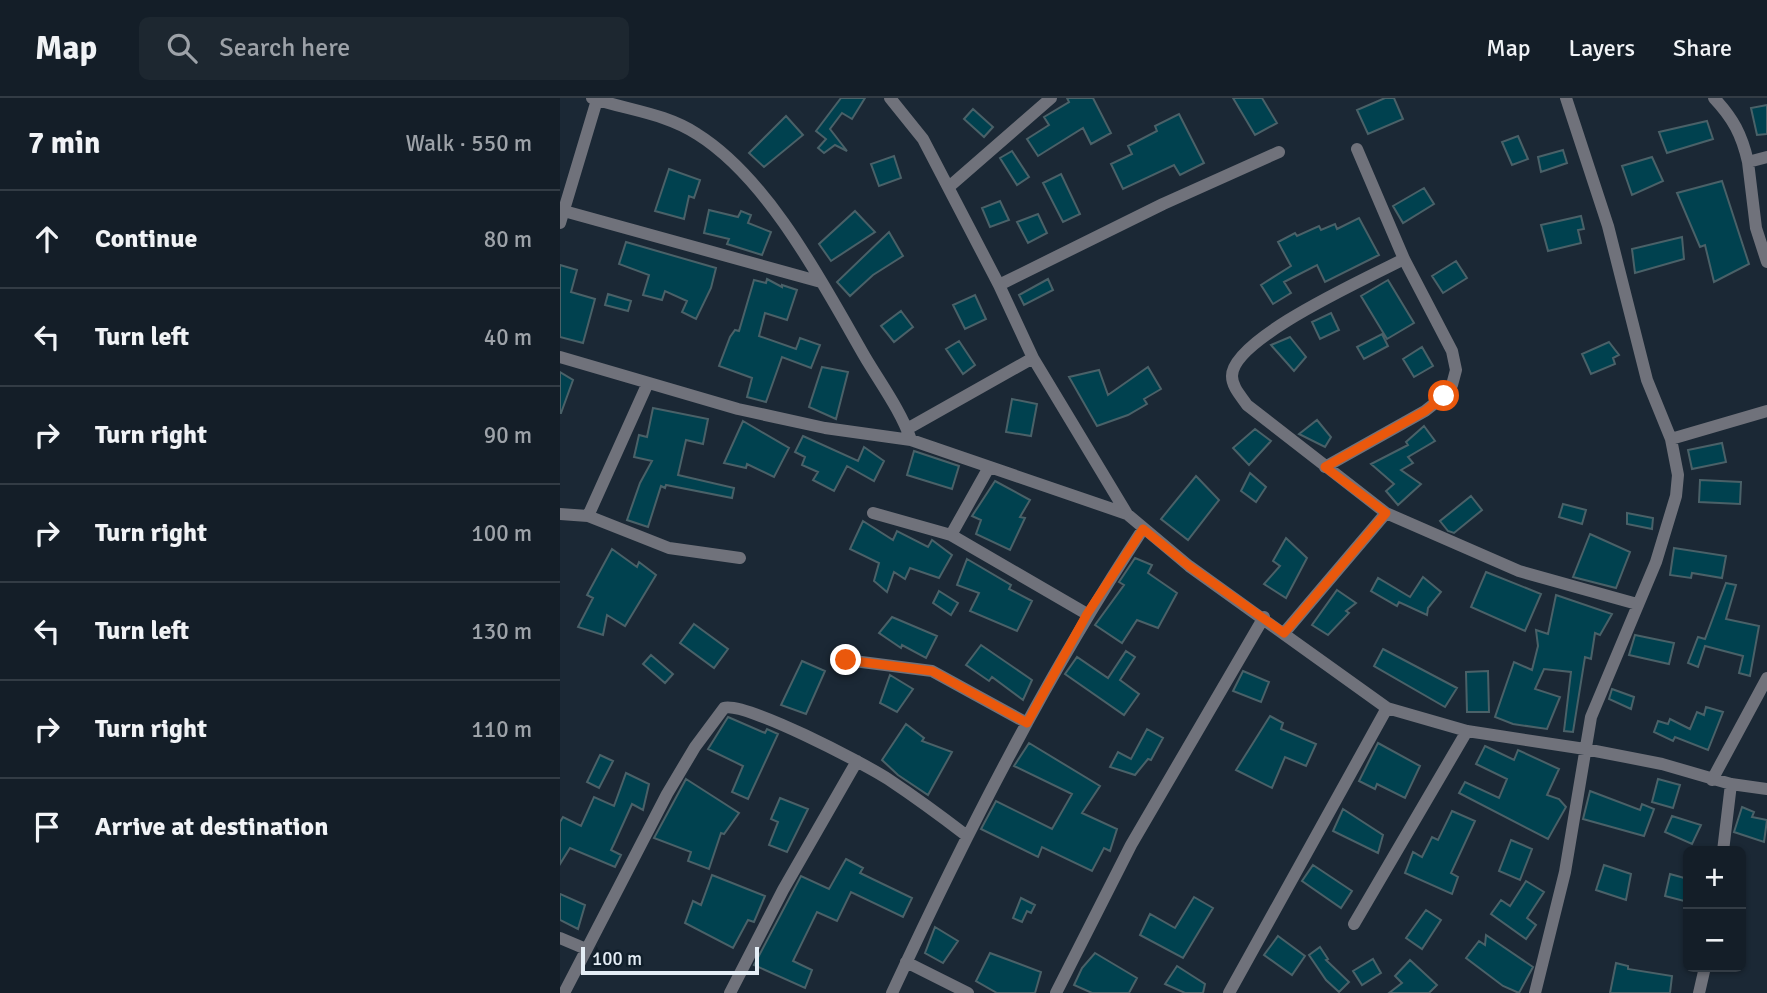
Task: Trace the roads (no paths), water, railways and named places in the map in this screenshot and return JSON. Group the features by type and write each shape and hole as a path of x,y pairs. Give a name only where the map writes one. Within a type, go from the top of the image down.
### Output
{"street":[{"path":"890,98 923,139 950,186 1033,358 1127,514 1189,566 1264,617 1387,708 1467,731 1585,749 1662,764 1731,784 1767,789"},
{"path":"950,186 1051,98"},
{"path":"1535,993 1565,872 1585,749 1598,694 1656,562 1676,496 1678,475 1671,439 1647,380 1608,226 1566,98"},
{"path":"1714,98 1735,123 1743,140 1756,228 1767,262"},
{"path":"821,282 562,217 594,99 668,119 716,147 759,189 821,282 909,435"},
{"path":"1325,467 1425,411 1452,385 1456,370 1452,351 1404,259 1357,149"},
{"path":"999,285 1163,204 1279,152"},
{"path":"1748,162 1767,157"},
{"path":"1404,259 1259,338 1236,362 1232,376 1247,405 1386,513 1519,571 1637,604"},
{"path":"560,357 647,385 825,428 909,435 988,469 1127,514"},
{"path":"909,435 1033,358"},
{"path":"588,516 647,385"},
{"path":"1671,439 1767,411"},
{"path":"951,535 988,469"},
{"path":"873,513 951,535 1087,614"},
{"path":"1284,633 1386,513"},
{"path":"560,514 588,516 669,548 740,558"},
{"path":"892,993 967,836 1027,723 1087,614 1143,529"},
{"path":"1056,993 1125,855 1264,617"},
{"path":"846,660 932,671 1027,723"},
{"path":"1712,779 1767,678"},
{"path":"564,993 667,794 695,747 724,708 737,707 788,727 856,761 922,802 967,836"},
{"path":"1229,993 1387,708"},
{"path":"1354,924 1467,731"},
{"path":"730,993 856,761"},
{"path":"1724,846 1731,784"},
{"path":"560,937 586,950"},
{"path":"906,962 968,993"},
{"path":"1699,993 1704,972"}]}
